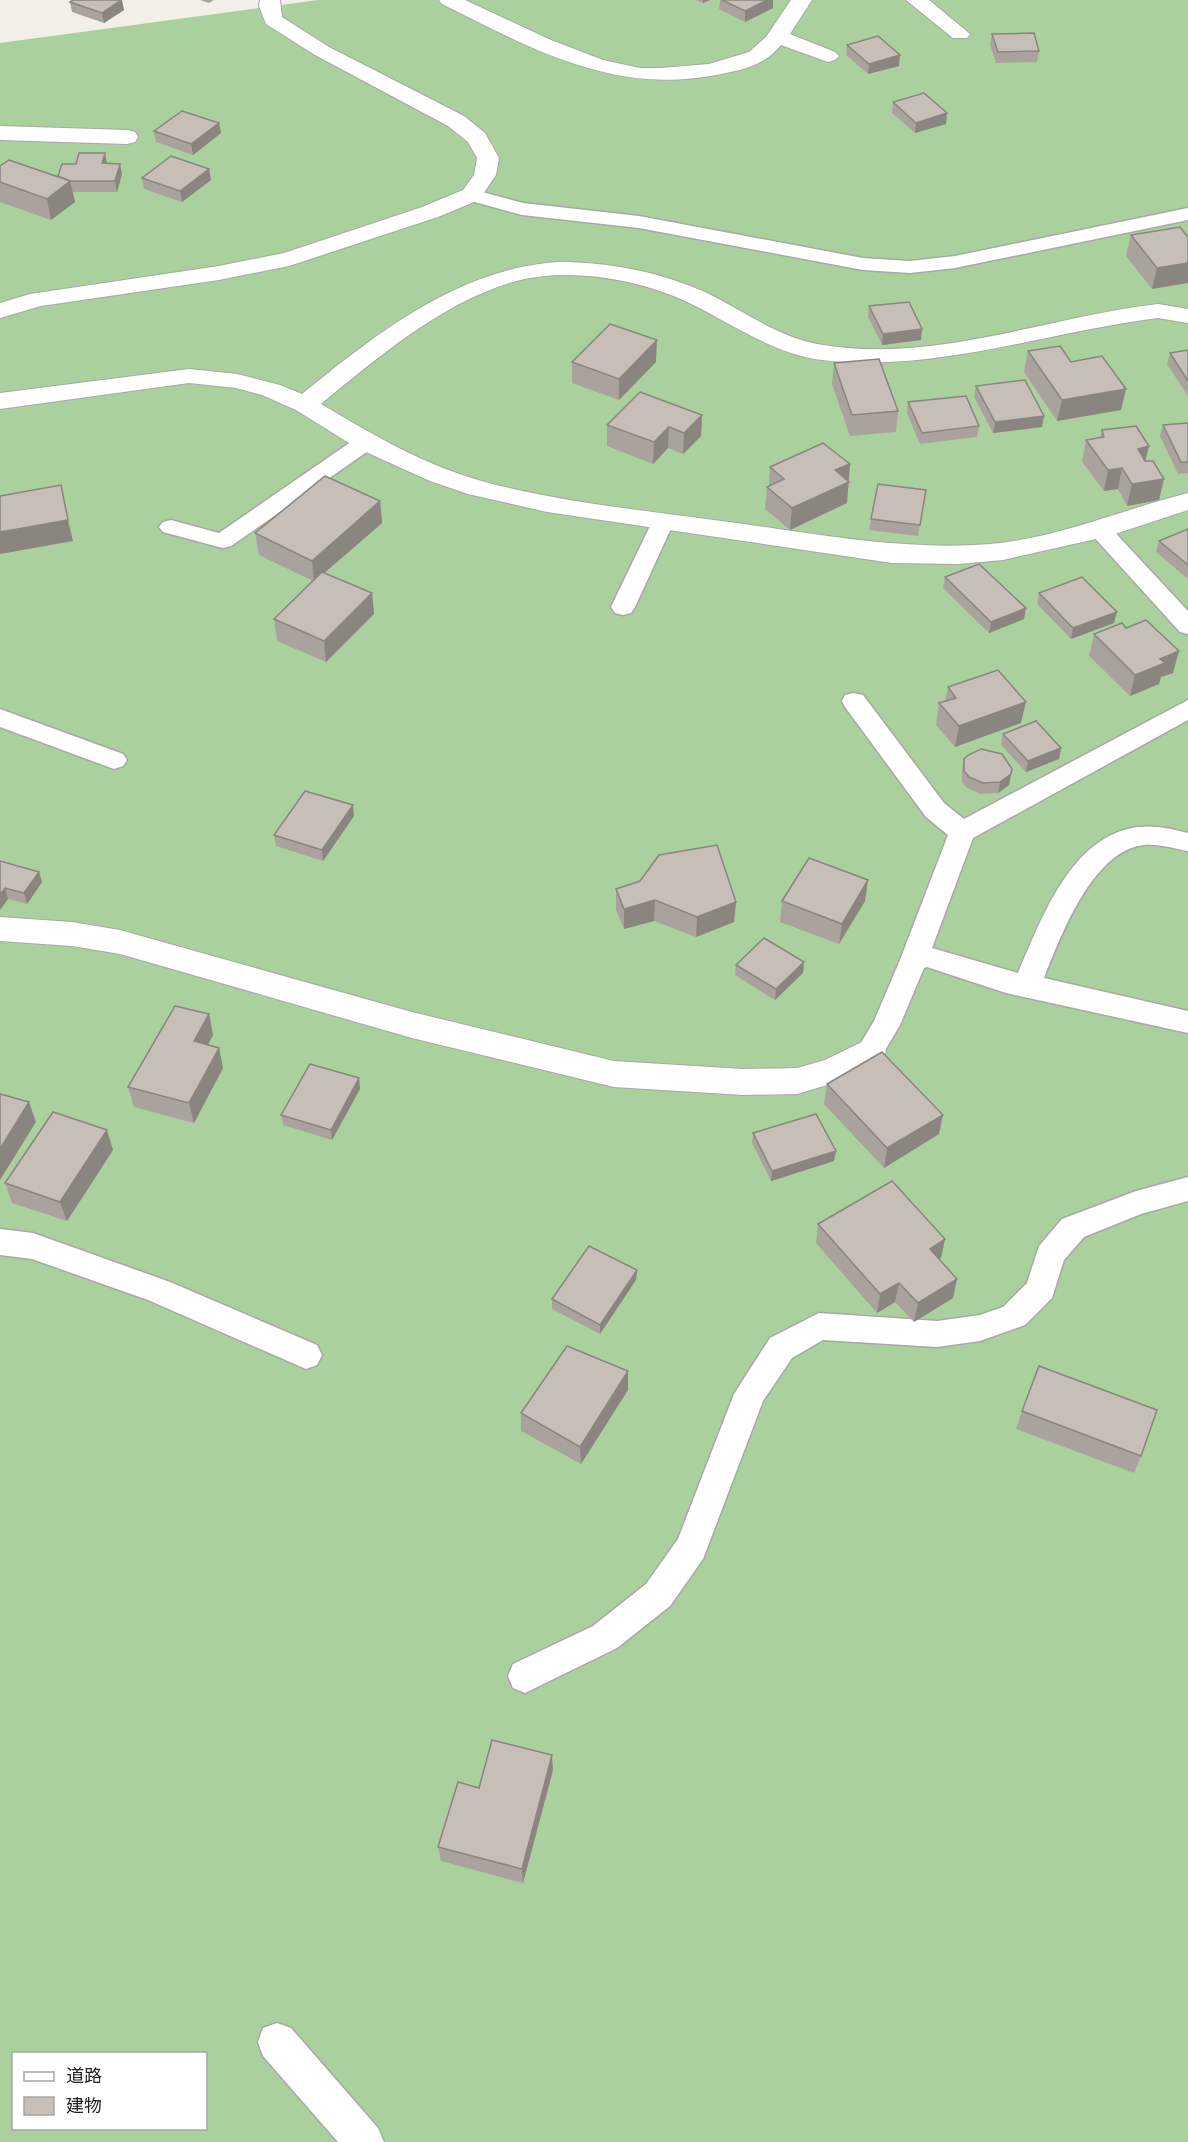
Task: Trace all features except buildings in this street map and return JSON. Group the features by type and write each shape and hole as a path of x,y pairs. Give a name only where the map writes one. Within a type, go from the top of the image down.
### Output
{"street":[{"path":"0,311 38,299 219,273 290,259 430,212 471,195 485,175 488,158 477,138 456,122 322,51 273,20 269,6 270,0"},
{"path":"449,0 576,56 640,74 700,72 732,65 759,55 779,37 802,0"},
{"path":"916,0 960,34"},
{"path":"779,37 828,56"},
{"path":"0,133 127,137"},
{"path":"306,405 338,377 462,293 514,274 597,270 636,278 683,291 779,340 817,351 868,357 929,352 1133,314 1158,311 1188,316"},
{"path":"0,401 189,376 237,381 271,390 306,405 366,442 439,475 477,488 547,504 892,554 958,555 1003,551 1100,530 1188,501"},
{"path":"0,929 72,934 120,942 412,1025 614,1074 743,1082 797,1081 835,1070 870,1051"}],"lane":[{"path":"471,195 522,209 639,222 863,264 910,267 955,262 1188,214"},
{"path":"171,526 223,541 366,442"},
{"path":"623,607 663,522"},
{"path":"1100,530 1188,626"},
{"path":"854,701 935,810 962,832"},
{"path":"870,1051 886,1025 914,960 962,832 1188,709"},
{"path":"0,718 114,760"},
{"path":"1027,985 1050,931 1083,873 1105,852 1133,837 1162,836 1188,842"},
{"path":"914,960 927,957 1006,982 1188,1022"},
{"path":"525,1676 605,1637 658,1595 691,1548 750,1394 782,1348 819,1326 937,1334 980,1328 1014,1316 1041,1289 1050,1255 1073,1228 1136,1203 1188,1189"},
{"path":"0,1242 33,1246 159,1291 306,1355"},
{"path":"277,2042 364,2142"}],"green space":[{"path":"318,0 1188,0 1188,2142 0,2142 0,43"}]}
